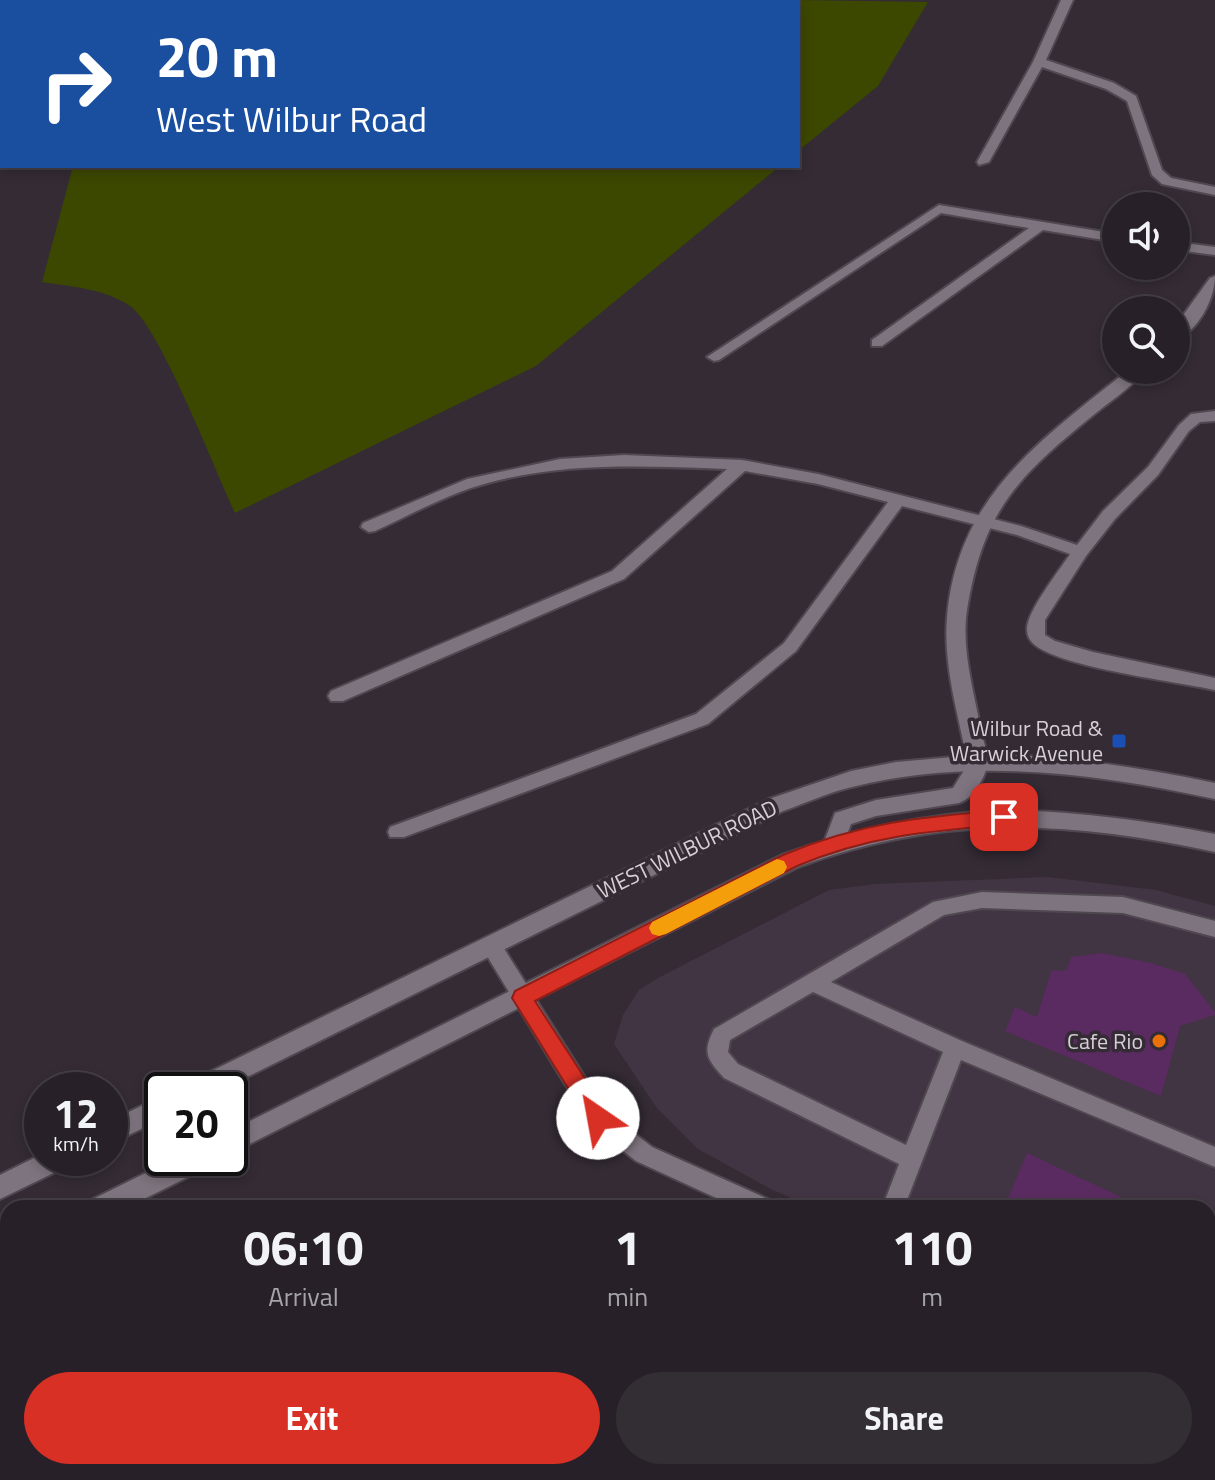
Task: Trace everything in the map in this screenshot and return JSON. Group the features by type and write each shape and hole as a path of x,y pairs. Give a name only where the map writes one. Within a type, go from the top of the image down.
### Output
{"street":[{"path":"1190,319 1215,281"},
{"path":"835,842 842,819 876,808 959,795 971,780 978,764 959,667 956,620 965,565 983,520 1006,485 1035,454 1121,384"},
{"name":"WEST WILBUR ROAD","path":"233,1072 776,805 851,780 915,767 978,764 1103,768 1215,791"},
{"path":"248,1134 790,861 835,842 905,826 1004,817 1079,819 1153,828 1215,843"},
{"path":"0,1187 24,1175"},
{"path":"116,1200 165,1176"}],"lane":[{"path":"983,162 1039,62 1067,0"},
{"path":"1039,62 1110,86 1132,99 1156,172 1167,181 1215,191"},
{"path":"714,357 939,209 1102,236"},
{"path":"877,343 1039,227"},
{"path":"1190,248 1215,251"},
{"path":"1215,416 1196,417 1184,428 1153,471 1109,515 1080,552 1037,620 1035,632 1039,640 1067,653 1215,684"},
{"path":"369,527 467,484 560,464 624,460 742,465 818,479 983,520 1080,552"},
{"path":"337,696 618,575 742,465"},
{"path":"397,832 702,719 790,647 898,500"},
{"path":"912,1159 731,1071 717,1055 721,1035 940,908 982,900 1123,905 1215,929"},
{"path":"491,945 598,1118 644,1154 745,1200"},
{"path":"813,983 955,1048 1215,1157"},
{"path":"896,1200 955,1048"}],"shaded area":[{"path":"1048,877 1156,890 1215,906 1215,1200 795,1200 698,1149 657,1108 614,1044 623,1015 639,990 829,890 875,884"}],"green space":[{"path":"800,0 928,2 878,86 800,149"},
{"path":"72,168 778,168 536,366 235,513 187,402 142,319 130,306 109,295 42,282"}],"building":[{"path":"1101,953 1151,963 1185,974 1215,1012 1215,1015 1180,1026 1161,1096 1005,1031 1015,1007 1037,1017 1051,971 1067,970 1071,957"},
{"path":"1027,1153 1127,1200 1007,1200"}],"slow traffic":[{"path":"659,928 777,867"}],"place":[{"name":"Wilbur Road & Warwick Avenue","path":"1119,741"},
{"name":"Cafe Rio","path":"1159,1041"}],"route":[{"path":"598,1118 522,998 790,861 835,842 905,826 1004,817"}]}
